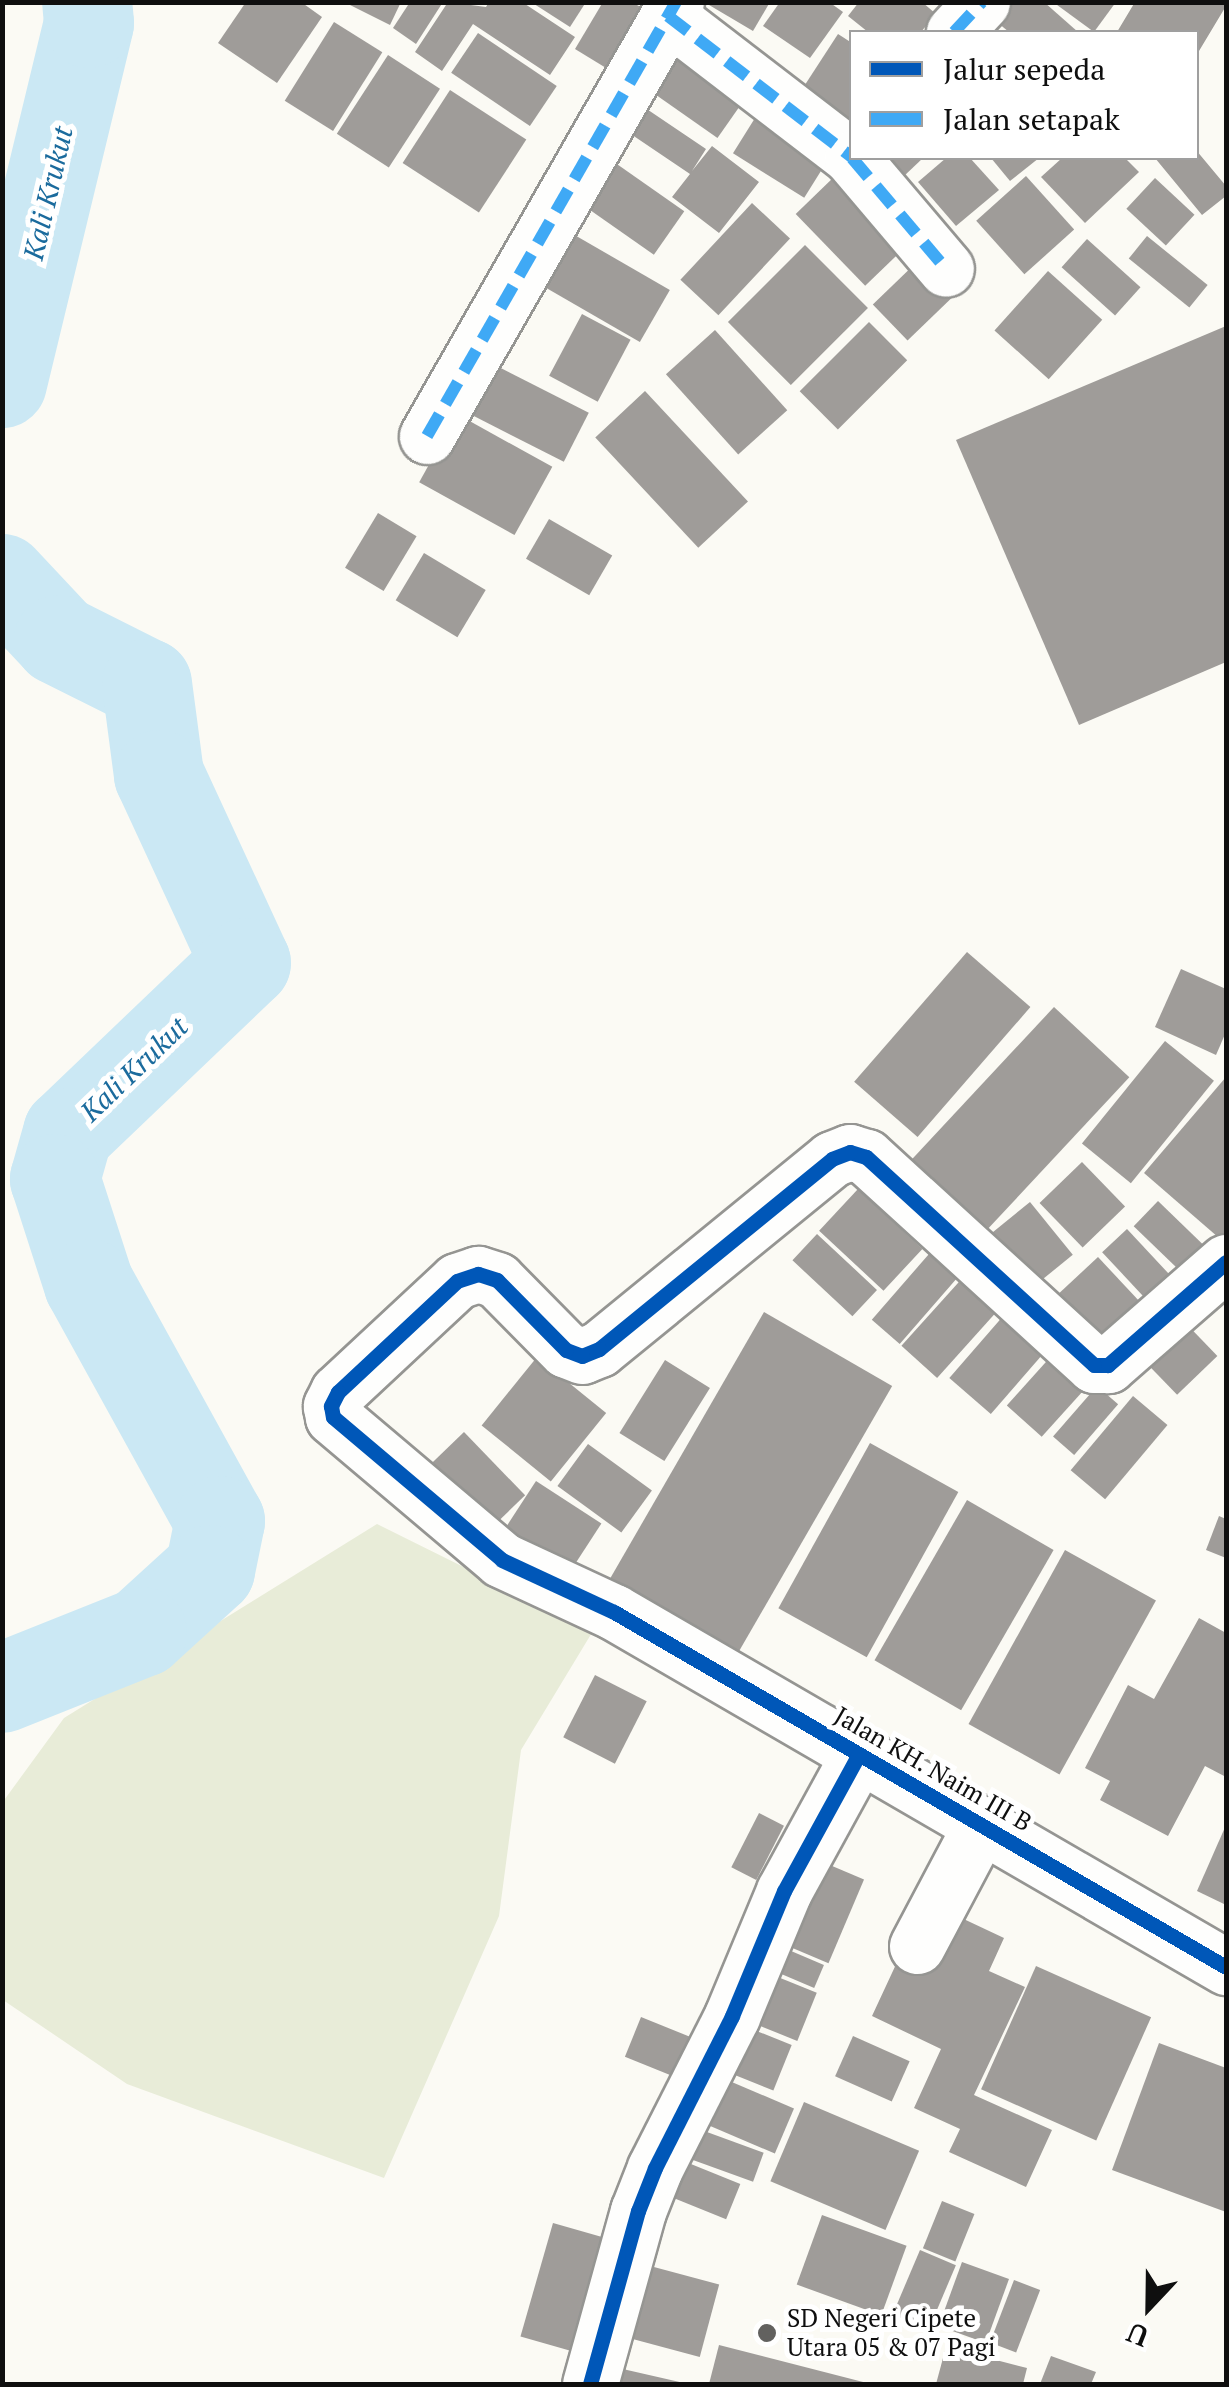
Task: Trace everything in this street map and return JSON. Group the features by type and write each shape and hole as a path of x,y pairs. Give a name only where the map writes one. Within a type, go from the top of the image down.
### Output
{"street":[{"path":"956,30 982,2"},
{"path":"427,436 672,9 849,151"},
{"path":"857,160 946,269"},
{"name":"Jalan KH. Naim III B","path":"1226,1262 1108,1365 1094,1366 866,1157 850,1152 832,1160 599,1350 582,1356 566,1350 498,1280 478,1274 457,1281 338,1392 331,1406 333,1417 502,1560 614,1612 1226,1967"},
{"path":"590,2384 633,2227 655,2168 732,2016 784,1891 860,1754"},
{"path":"917,1946 981,1826"}],"green space":[{"path":"377,1524 593,1631 521,1750 499,1916 384,2178 127,2084 3,2000 2,1803 64,1718"}],"building":[{"path":"246,2 301,2 322,17 277,83 218,43"},
{"path":"344,2 401,2 390,25"},
{"path":"410,2 443,2 416,44 393,28"},
{"path":"448,2 486,7 489,2 522,2 575,37 550,75 473,24 442,71 415,52"},
{"path":"531,2 586,2 570,27"},
{"path":"603,2 632,2 647,11 611,71 575,49"},
{"path":"704,2 770,2 753,31"},
{"path":"780,2 829,2 843,12 810,58 763,26"},
{"path":"859,2 922,2 936,14 923,30 866,30 848,16"},
{"path":"1005,2 1044,2 1076,30 1007,30 992,18"},
{"path":"1053,2 1116,2 1095,30"},
{"path":"1135,2 1226,2 1199,51 1199,30 1118,30"},
{"path":"334,22 382,52 333,131 285,101"},
{"path":"478,33 557,86 530,126 451,73"},
{"path":"838,34 849,41 849,127 799,94"},
{"path":"672,39 749,93 717,138 640,84"},
{"path":"388,55 440,89 389,168 337,134"},
{"path":"450,90 526,140 479,213 403,163"},
{"path":"626,95 706,149 692,171 712,146 759,182 719,233 672,197 690,174 610,120"},
{"path":"760,110 831,155 804,198 733,153"},
{"path":"1199,154 1226,186 1226,196 1202,215 1157,160 1199,160"},
{"path":"604,155 684,211 654,255 574,198"},
{"path":"885,160 921,160 903,177"},
{"path":"944,160 972,160 999,190 956,226 918,182"},
{"path":"993,160 1036,160 1010,181"},
{"path":"1060,160 1127,160 1139,172 1085,223 1041,177"},
{"path":"836,175 905,247 865,286 796,214"},
{"path":"1026,176 1074,230 1024,274 976,221"},
{"path":"1155,178 1194,215 1166,246 1126,209"},
{"path":"752,203 790,238 718,315 680,280"},
{"path":"559,226 670,290 640,342 529,278"},
{"path":"1147,236 1208,285 1189,308 1129,259"},
{"path":"1087,239 1141,287 1115,315 1062,267"},
{"path":"805,245 868,308 791,385 728,322"},
{"path":"921,258 956,294 908,341 873,305"},
{"path":"1048,271 1102,320 1049,379 994,330"},
{"path":"582,314 631,340 598,402 549,376"},
{"path":"869,322 907,360 838,429 800,391"},
{"path":"1226,326 1226,662 1079,725 956,440"},
{"path":"715,330 787,410 738,454 666,374"},
{"path":"489,362 589,413 564,462 464,411"},
{"path":"645,391 748,501 698,548 595,437"},
{"path":"457,414 552,467 515,535 419,482"},
{"path":"378,513 417,536 384,591 345,568"},
{"path":"549,519 612,556 589,595 526,559"},
{"path":"424,553 486,590 457,637 396,600"},
{"path":"967,952 1030,1007 918,1137 854,1082"},
{"path":"1181,969 1226,989 1226,1032 1216,1055 1155,1027"},
{"path":"1054,1007 1129,1077 985,1232 909,1162"},
{"path":"1165,1041 1214,1081 1131,1183 1082,1144"},
{"path":"1226,1077 1226,1244 1144,1173"},
{"path":"1082,1162 1125,1207 1083,1248 1040,1203"},
{"path":"858,1189 922,1249 883,1291 819,1231"},
{"path":"1158,1201 1214,1255 1190,1280 1134,1226"},
{"path":"1030,1202 1073,1255 1025,1293 983,1240"},
{"path":"1127,1229 1181,1287 1156,1310 1102,1252"},
{"path":"817,1234 877,1290 852,1316 792,1260"},
{"path":"942,1239 970,1263 900,1344 872,1320"},
{"path":"1098,1257 1150,1313 1104,1355 1053,1299"},
{"path":"967,1273 1003,1305 937,1378 901,1346"},
{"path":"1011,1307 1053,1343 991,1414 949,1378"},
{"path":"764,1312 892,1386 735,1659 606,1585"},
{"path":"1175,1312 1217,1356 1177,1395 1135,1351"},
{"path":"1063,1343 1098,1374 1042,1437 1007,1405"},
{"path":"537,1357 606,1413 551,1481 482,1425"},
{"path":"665,1360 710,1388 664,1461 619,1433"},
{"path":"1097,1386 1118,1404 1074,1455 1053,1437"},
{"path":"1133,1396 1167,1425 1105,1499 1071,1470"},
{"path":"464,1432 525,1495 490,1529 429,1466"},
{"path":"870,1443 958,1492 867,1657 778,1608"},
{"path":"588,1444 652,1490 621,1533 557,1486"},
{"path":"536,1481 601,1523 565,1579 500,1536"},
{"path":"967,1500 1054,1550 961,1710 874,1660"},
{"path":"1219,1516 1226,1519 1226,1558 1206,1550"},
{"path":"1065,1550 1156,1600 1059,1774 969,1724"},
{"path":"1199,1618 1226,1633 1226,1777 1205,1766 1168,1836 1100,1800 1110,1781 1085,1768 1128,1685 1154,1699"},
{"path":"595,1675 647,1701 615,1764 563,1737"},
{"path":"759,1813 784,1826 756,1880 731,1867"},
{"path":"1226,1825 1226,1905 1197,1891"},
{"path":"818,1860 864,1880 828,1963 782,1944"},
{"path":"953,1914 1004,1938 989,1971 1025,1987 974,2095 1052,2130 1026,2187 949,2152 960,2129 914,2108 941,2049 872,2016 905,1945"},
{"path":"777,1945 824,1965 814,1988 767,1968"},
{"path":"1036,1966 1151,2017 1096,2141 981,2089"},
{"path":"763,1971 817,1993 797,2041 744,2019"},
{"path":"641,2017 710,2045 694,2085 625,2057"},
{"path":"737,2023 792,2045 773,2091 719,2068"},
{"path":"853,2036 910,2061 892,2101 835,2076"},
{"path":"1159,2043 1226,2068 1226,2212 1112,2170"},
{"path":"713,2074 794,2108 775,2153 694,2119"},
{"path":"804,2102 919,2151 885,2230 770,2181"},
{"path":"696,2128 764,2153 753,2182 685,2157"},
{"path":"681,2160 740,2184 726,2219 667,2195"},
{"path":"942,2201 974,2214 955,2261 923,2248"},
{"path":"822,2215 907,2246 881,2315 797,2285"},
{"path":"553,2223 621,2243 589,2356 520,2336"},
{"path":"920,2250 956,2265 929,2330 893,2314"},
{"path":"962,2262 1009,2279 986,2343 939,2326"},
{"path":"639,2263 719,2284 700,2357 620,2335"},
{"path":"1014,2280 1040,2290 1016,2353 990,2343"},
{"path":"719,2345 867,2383 867,2384 709,2384"},
{"path":"946,2347 1027,2368 1023,2384 936,2384"},
{"path":"1051,2356 1096,2372 1091,2384 1040,2384"},
{"path":"614,2367 684,2383 684,2384 610,2384"}],"waterway":[{"name":"Kali Krukut","path":"2,383 89,23 87,2"},
{"name":"Kali Krukut","path":"2,579 59,640 147,684 159,775 246,963 68,1133 55,1179 89,1284 220,1521 210,1570 142,1632 2,1688"}],"marked path":[{"path":"427,436 676,2"},
{"path":"956,30 982,2"},
{"path":"668,16 849,155"},
{"path":"854,160 946,269"}],"cycle path":[{"path":"1226,1262 1108,1365 1094,1365 866,1157 850,1152 832,1159 599,1349 582,1356 566,1350 497,1280 478,1274 457,1281 338,1392 331,1406 333,1417 502,1560 614,1612 1226,1967"},
{"path":"590,2384 638,2211 655,2168 732,2016 784,1891 859,1754"}],"place":[{"name":"SD Negeri Cipete Utara 05 & 07 Pagi","path":"767,2333"}]}
